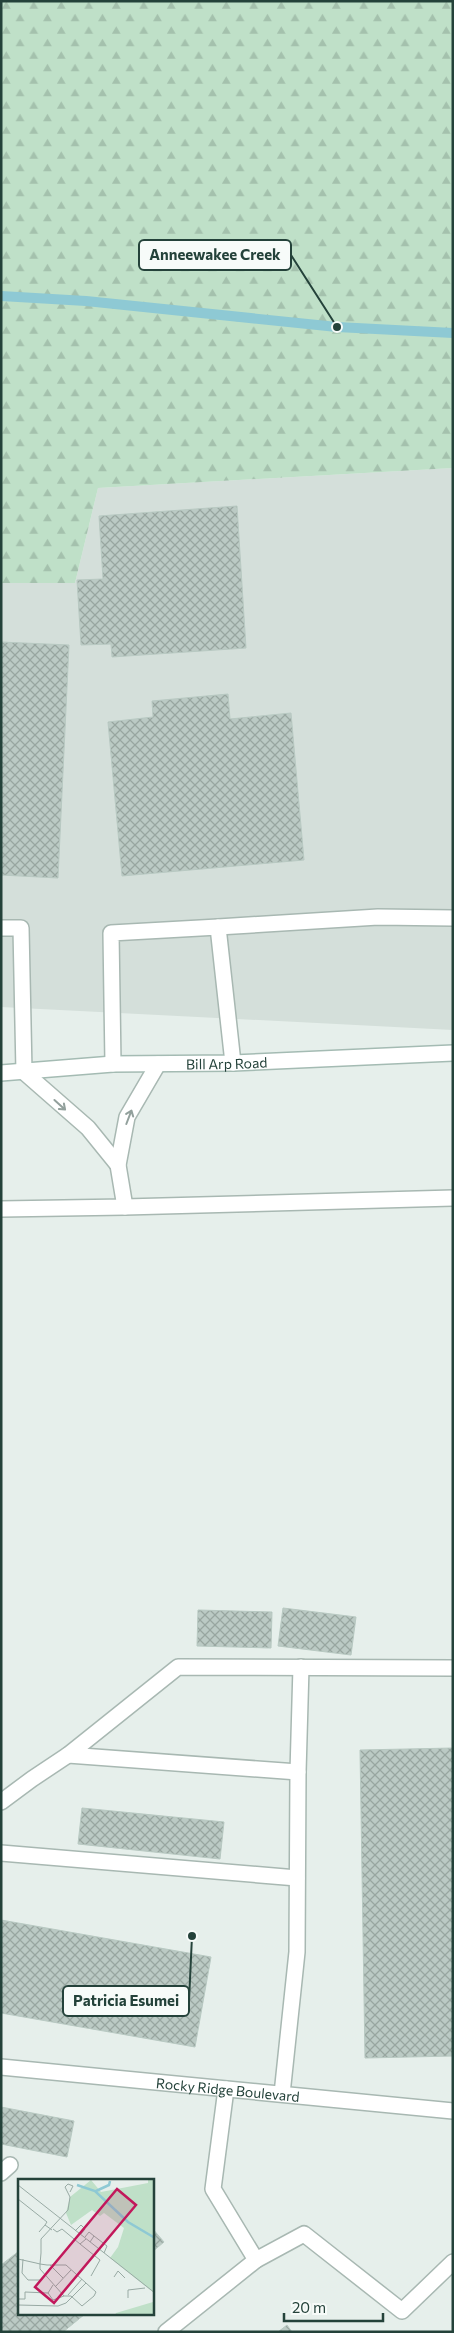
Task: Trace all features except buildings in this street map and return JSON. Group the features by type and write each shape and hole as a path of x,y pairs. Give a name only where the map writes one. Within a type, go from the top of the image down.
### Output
{"street":[{"path":"113,1064 111,933 378,917 453,918"},
{"path":"218,927 233,1063"},
{"path":"1,928 21,928 24,1072 88,1128 118,1165"},
{"name":"Bill Arp Road","path":"1,1073 113,1064 233,1063 453,1054"},
{"path":"125,1207 118,1165 127,1117 158,1064"},
{"path":"1,1209 453,1198"},
{"path":"1,1802 68,1756 178,1667 453,1668"},
{"path":"282,2094 297,1952 298,1772 301,1667"},
{"path":"68,1756 298,1772"},
{"path":"1,1853 297,1878"},
{"name":"Rocky Ridge Boulevard","path":"1,2068 453,2111"},
{"path":"226,2089 213,2189 256,2260"},
{"path":"1,2163 10,2165 1,2173"},
{"path":"166,2332 256,2260 304,2234 402,2311 453,2262"}],"shaded area":[{"path":"453,468 453,1030 1,1007 1,583 75,583 98,488"}],"green space":[{"path":"1,1 453,1 453,468 98,488 75,583 1,583"}],"waterway":[{"path":"1,296 86,301 337,327 453,333"}],"place":[{"name":"Anneewakee Creek","path":"337,327"},
{"name":"Patricia Esumei","path":"192,1936"}]}
